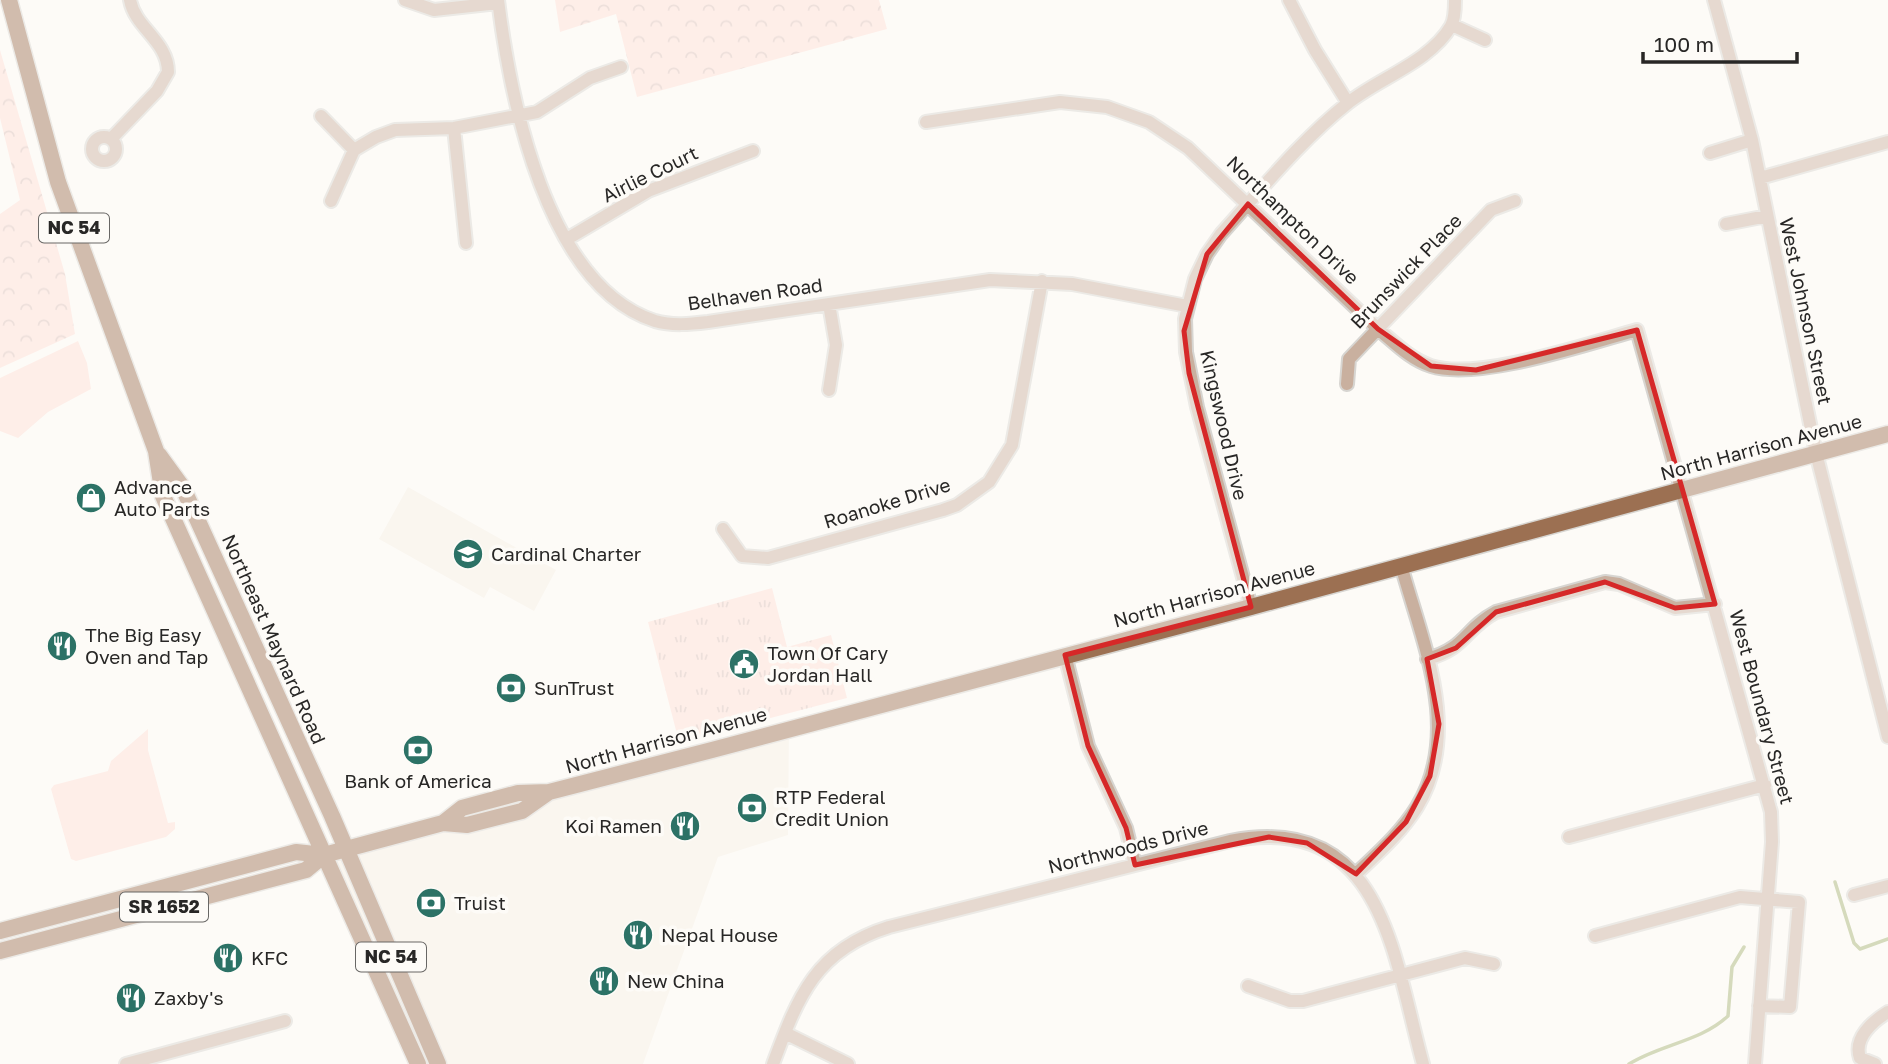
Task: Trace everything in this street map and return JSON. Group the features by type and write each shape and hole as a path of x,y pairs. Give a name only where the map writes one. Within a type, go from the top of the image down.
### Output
{"main road":[{"name":"Northeast Maynard Road","path":"9,0 58,182 156,451 163,496 324,855"},
{"name":"North Harrison Avenue","path":"0,931 296,852 324,855 443,823 467,825 522,811 550,792 1251,607 1888,434"},
{"name":"Northeast Maynard Road","path":"156,451 183,488 345,849"},
{"name":"NC 54","path":"345,849 439,1064"},
{"name":"North Harrison Avenue","path":"0,951 306,870 324,855"},
{"name":"NC 54","path":"324,855 418,1064"}],"street":[{"path":"111,139 164,82 168,72 163,49 135,15 130,0"},
{"path":"405,0 434,10 498,1"},
{"path":"1289,0 1315,50 1348,103"},
{"path":"1455,0 1451,25 1485,40"},
{"name":"West Johnson Street","path":"1714,0 1752,140 1816,453 1888,737"},
{"name":"Belhaven Road","path":"498,1 519,117 545,199 567,239 591,273 616,299 655,321 675,324 708,323 965,282 1042,281 1103,289 1187,306"},
{"name":"Kingswood Drive","path":"1251,607 1189,373 1184,331 1187,306 1206,254 1248,204 1348,103 1429,50 1451,25"},
{"path":"331,201 354,150 395,130 454,128 519,117 549,107 590,78 621,67"},
{"name":"Northampton Drive","path":"926,122 1045,103 1107,107 1134,115 1175,137 1378,329 1422,363 1461,371 1496,367 1624,334"},
{"path":"321,116 354,150"},
{"path":"454,128 466,243"},
{"path":"1710,153 1752,140"},
{"path":"1760,178 1888,142"},
{"name":"Airlie Court","path":"567,239 648,191 752,150"},
{"name":"Brunswick Place","path":"1347,384 1349,359 1492,210 1515,201"},
{"path":"1726,224 1767,216"},
{"name":"Roanoke Drive","path":"723,529 742,556 768,558 943,510 981,489 997,473 1012,445 1042,281"},
{"path":"829,304 836,345 829,390"},
{"name":"West Boundary Street","path":"1624,334 1637,330 1765,785 1773,826 1755,1064"},
{"path":"1356,874 1406,822 1430,776 1439,724 1435,690 1401,565"},
{"path":"1427,659 1456,648 1480,622 1496,612 1605,582 1619,584 1675,608 1715,604"},
{"path":"1065,655 1088,747 1126,828 1135,866"},
{"path":"1569,837 1765,785"},
{"name":"Northwoods Drive","path":"773,1064 811,978 826,961 864,936 1230,841 1269,836 1307,843 1332,856 1356,874 1378,906 1423,1064"},
{"path":"1854,895 1888,887"},
{"path":"1595,936 1740,897 1767,897 1799,902 1790,1007 1759,1006"},
{"path":"1248,986 1290,1001 1303,1000 1465,958 1494,964"},
{"path":"1875,1064 1860,1058 1858,1051 1868,1025 1888,1012"},
{"path":"130,1063 285,1021"},
{"path":"785,1033 848,1064"}],"highlighted area":[{"path":"1248,204 1378,329 1431,366 1476,370 1637,330 1715,604 1675,608 1605,582 1496,612 1456,648 1427,659 1439,724 1430,776 1406,822 1356,874 1307,843 1269,837 1135,865 1126,828 1088,746 1065,655 1251,607 1189,373 1184,331 1207,254"}],"shaded area":[{"name":"Cardinal Charter","path":"408,487 556,570 534,611 490,587 484,598 379,539"},
{"path":"789,729 788,835 718,857 643,1064 428,1064 324,855"}],"green space":[{"path":"555,0 879,0 887,29 637,97 616,14 560,32"},
{"path":"0,50 65,274 75,334 0,368 0,214 20,200 0,118"},
{"path":"78,341 87,363 91,389 48,412 18,438 0,431 0,378"},
{"path":"772,588 787,647 831,635 847,698 679,742 648,622"},
{"path":"148,729 148,750 168,823 175,822 175,829 166,837 76,861 71,859 51,789 54,785 108,771 111,761"}],"waterway":[{"path":"1835,882 1854,943 1860,949 1888,939"},
{"path":"1629,1064 1705,1032 1728,1016 1732,967 1744,947"}],"place":[{"name":"Advance Auto Parts","path":"91,498"},
{"name":"Cardinal Charter","path":"468,554"},
{"name":"The Big Easy Oven and Tap","path":"62,646"},
{"name":"Town Of Cary Jordan Hall","path":"744,664"},
{"name":"SunTrust","path":"511,688"},
{"name":"Bank of America","path":"418,750"},
{"name":"RTP Federal Credit Union","path":"752,808"},
{"name":"Koi Ramen","path":"685,826"},
{"name":"Truist","path":"431,903"},
{"name":"Nepal House","path":"638,935"},
{"name":"KFC","path":"228,958"},
{"name":"New China","path":"604,981"},
{"name":"Zaxby's","path":"131,998"}]}
